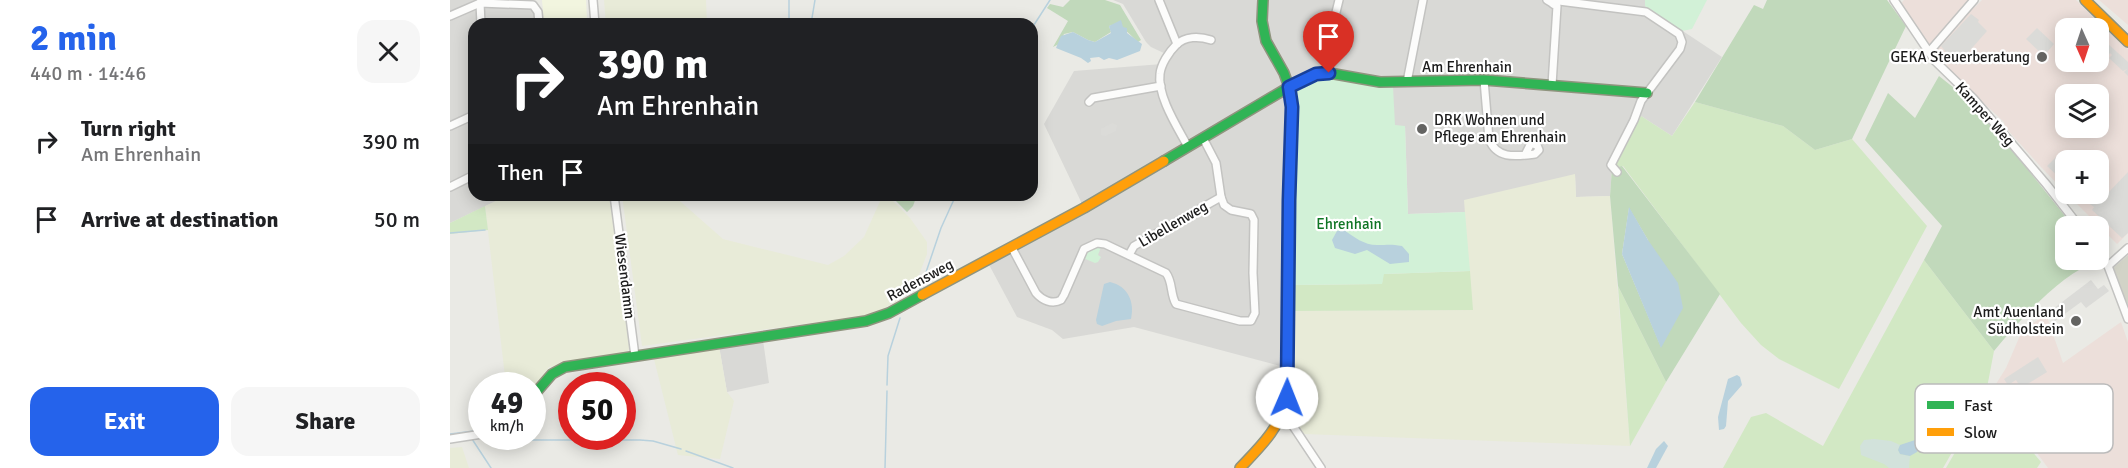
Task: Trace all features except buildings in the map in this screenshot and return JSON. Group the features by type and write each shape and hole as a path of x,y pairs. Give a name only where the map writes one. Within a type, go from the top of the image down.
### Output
{"street":[{"path":"593,0 594,18"},
{"path":"1159,0 1177,44"},
{"path":"1240,468 1278,428 1285,414 1287,398 1292,107 1289,87 1266,41 1262,21 1263,0"},
{"path":"1330,37 1339,0"},
{"path":"1407,82 1423,0"},
{"name":"Kamper Weg","path":"1894,0 1929,52 1973,98 2071,216"},
{"path":"1929,52 1974,0"},
{"path":"2085,0 2128,42"},
{"path":"1550,2 1559,1 1646,12 1679,34 1682,42 1680,49 1641,101 1611,165 1617,172"},
{"path":"450,16 480,3 533,2 538,18"},
{"path":"1550,2 1557,6 1552,85"},
{"path":"480,3 481,18"},
{"path":"1188,147 1170,112 1161,86 1160,74 1163,65 1177,44 1194,37 1210,40"},
{"name":"Am Ehrenhain","path":"1289,87 1316,74 1329,73 1380,82 1484,80 1647,93"},
{"path":"1484,80 1491,145 1508,156 1525,155"},
{"path":"1089,102 1093,98 1161,86"},
{"name":"Radensweg","path":"546,381 552,374 565,367 866,321 890,313 1012,248 1289,87"},
{"path":"450,126 468,118"},
{"path":"1012,248 1036,292 1040,297 1053,303 1061,300 1064,295 1081,255 1089,246 1097,243 1105,244 1166,273 1172,298 1176,304 1240,321 1251,321 1254,313 1254,220 1251,214 1231,210 1224,205 1216,163 1203,138"},
{"path":"450,187 468,178"},
{"name":"Libellenweg","path":"1129,255 1134,246 1221,196"},
{"name":"Wiesendamm","path":"615,201 635,356"},
{"path":"2109,265 2128,248"},
{"path":"2109,269 2128,319"},
{"path":"1285,414 1321,468"},
{"path":"450,439 468,436"}],"shaded area":[{"path":"450,0 531,2 530,8 535,13 535,18 468,18 468,201 496,201 450,223"},
{"path":"542,0 586,0 587,18 544,18"},
{"path":"604,0 706,0 707,18 606,18"},
{"path":"1070,0 1105,0 1120,5 1141,40 1138,42 1116,24 1109,26 1111,32 1095,42 1073,32 1064,34 1059,44 1053,47 1068,21 1047,8 1050,4 1063,7"},
{"path":"1113,0 1645,0 1645,6 1722,57 1672,136 1641,116 1612,168 1610,196 1576,197 1575,175 1465,212 1408,214 1405,126 1395,126 1299,74 1288,368 1134,327 1063,339 1052,330 1017,317 987,261 1084,208 1044,124 1074,71 1162,64 1168,55 1146,42 1123,4"},
{"path":"1767,0 1887,0 1906,26 1852,139 1815,150 1783,126 1695,102 1754,5 1763,9"},
{"path":"1904,0 1969,0 1975,7 1982,0 2076,0 2095,18 2055,18 2055,72 2109,72 2109,31 2128,49 2128,233 2117,244 2109,236 2109,216 2089,216 2077,204 2109,204 2109,150 2055,150 2055,182 2005,127 2004,122 1944,66 1900,5"},
{"path":"2099,0 2128,0 2128,25"},
{"path":"1971,14 1987,31 1957,65 1941,46"},
{"path":"2037,28 2054,44 2044,56 2026,39"},
{"path":"2109,45 2128,62 2128,76 2124,72 2127,69 2123,71 2109,58 2112,55"},
{"path":"1939,76 1969,100 2065,216 2055,216 2055,270 2079,270 2042,299 1994,351 1924,260 1942,226 1865,140 1888,93 1915,118"},
{"path":"1112,123 1117,125 1116,131 1105,136 1101,135 1101,129"},
{"path":"2055,158 2055,174 2047,166"},
{"path":"1622,166 1720,294 1666,382 1618,286 1610,196 1612,168","holes":["1629,208 1648,240 1661,347 1622,254"]},
{"path":"2128,172 2128,233 2122,238 2109,226 2109,216 2098,216 2090,204 2109,204 2109,192"},
{"path":"1575,174 1576,197 1610,196 1630,446 1304,434 1290,415 1293,399 1294,311 1472,310 1464,200"},
{"path":"496,201 612,201 630,348 624,355 549,367 546,372 504,372 485,206"},
{"path":"623,201 680,201 723,239 828,265 844,256 864,237 880,201 893,201 910,218 927,242 927,254 914,288 896,302 871,315 642,346"},
{"path":"896,201 915,201 907,212"},
{"path":"2128,255 2128,305 2112,269"},
{"path":"2091,280 2098,289 2104,285 2109,291 2086,308 2081,302 2055,321 2049,312"},
{"path":"2046,314 2063,363 2121,322 2128,342 2128,468 2048,468 2037,453 2113,453 2113,384 1996,384 2006,368 2022,331"},
{"path":"763,340 769,383 727,392 719,346"},
{"path":"719,346 727,392 734,401 720,459 678,455 653,355"},
{"path":"2038,357 2047,372 2028,384 2018,384 2016,380 2007,384 2004,379"},
{"path":"1864,440 1891,441 1900,445 1898,450 1900,454 1910,456 1909,468 1889,468 1861,455 1860,446"},
{"path":"462,447 469,468 450,468 450,448"}],"green space":[{"path":"1645,0 1707,0 1692,29 1682,31 1645,6"},
{"name":"Ehrenhain","path":"1313,73 1393,87 1395,125 1405,126 1408,214 1465,212 1470,271 1384,274 1382,284 1290,285 1290,80 1299,74"},
{"path":"1695,102 1783,126 1815,150 1852,139 1927,226 1839,389 1779,359 1761,345 1741,323 1623,166 1612,168 1641,116 1672,136"},
{"path":"485,206 488,230 450,234 450,223"},
{"path":"1101,247 1098,255 1101,257 1098,262 1083,258 1090,248"},
{"path":"1924,260 1994,351 1988,384 1915,384 1915,453 1952,453 1943,468 1723,468 1751,417 1766,413 1823,446"},
{"path":"1470,271 1473,310 1294,311 1290,285 1382,284 1383,274"},
{"path":"1618,286 1666,382 1630,446"},
{"path":"1955,453 2034,453 2041,462 2037,468 1946,468"}],"water":[{"path":"1121,20 1123,27 1127,28 1127,33 1142,44 1140,51 1117,60 1090,58 1091,61 1088,63 1056,48 1061,36 1073,32 1095,42 1111,33 1109,26"},
{"path":"1629,207 1648,240 1678,283 1683,308 1661,348 1622,254"},
{"path":"1344,230 1368,244 1402,246 1409,254 1409,262 1390,264 1367,250 1355,254 1335,248 1332,240 1337,231"},
{"path":"1110,282 1121,287 1129,296 1132,307 1131,319 1102,326 1097,324 1096,320 1104,284"},
{"path":"1737,375 1742,385 1728,401 1726,426 1719,430 1718,417 1728,379"},
{"path":"1915,440 1915,453 1910,456 1900,454 1898,450 1900,445"},
{"path":"1664,441 1668,446 1656,468 1647,468 1656,449"}],"waterway":[{"path":"789,0 789,18"},
{"path":"812,18 815,0"},
{"path":"1038,19 1050,0"},
{"path":"920,290 941,228 953,201"},
{"path":"450,233 485,230"},
{"path":"887,385 888,356 900,318"},
{"path":"885,468 887,391"},
{"path":"450,434 468,432"},
{"path":"546,440 640,440 653,441 681,449"},
{"path":"479,450 491,468"},
{"path":"686,451 733,468"}],"traffic: fast":[{"path":"1263,0 1262,21 1266,41 1284,73 1292,107 1289,242"},
{"path":"1164,161 1289,87 1316,74 1329,73 1380,82 1484,80 1647,93"},
{"path":"546,381 552,374 565,367 866,321 889,313 922,295"}],"traffic: slow":[{"path":"2085,0 2128,42"},
{"path":"922,295 1084,208 1164,161"},
{"path":"1240,468 1275,428 1287,398 1289,242"}],"place":[{"name":"GEKA Steuerberatung","path":"2042,57"},
{"name":"DRK Wohnen und Pflege am Ehrenhain","path":"1422,129"},
{"name":"Amt Auenland Südholstein","path":"2076,321"}],"route":[{"path":"1287,398 1292,107 1289,87 1316,74 1329,73"}]}
